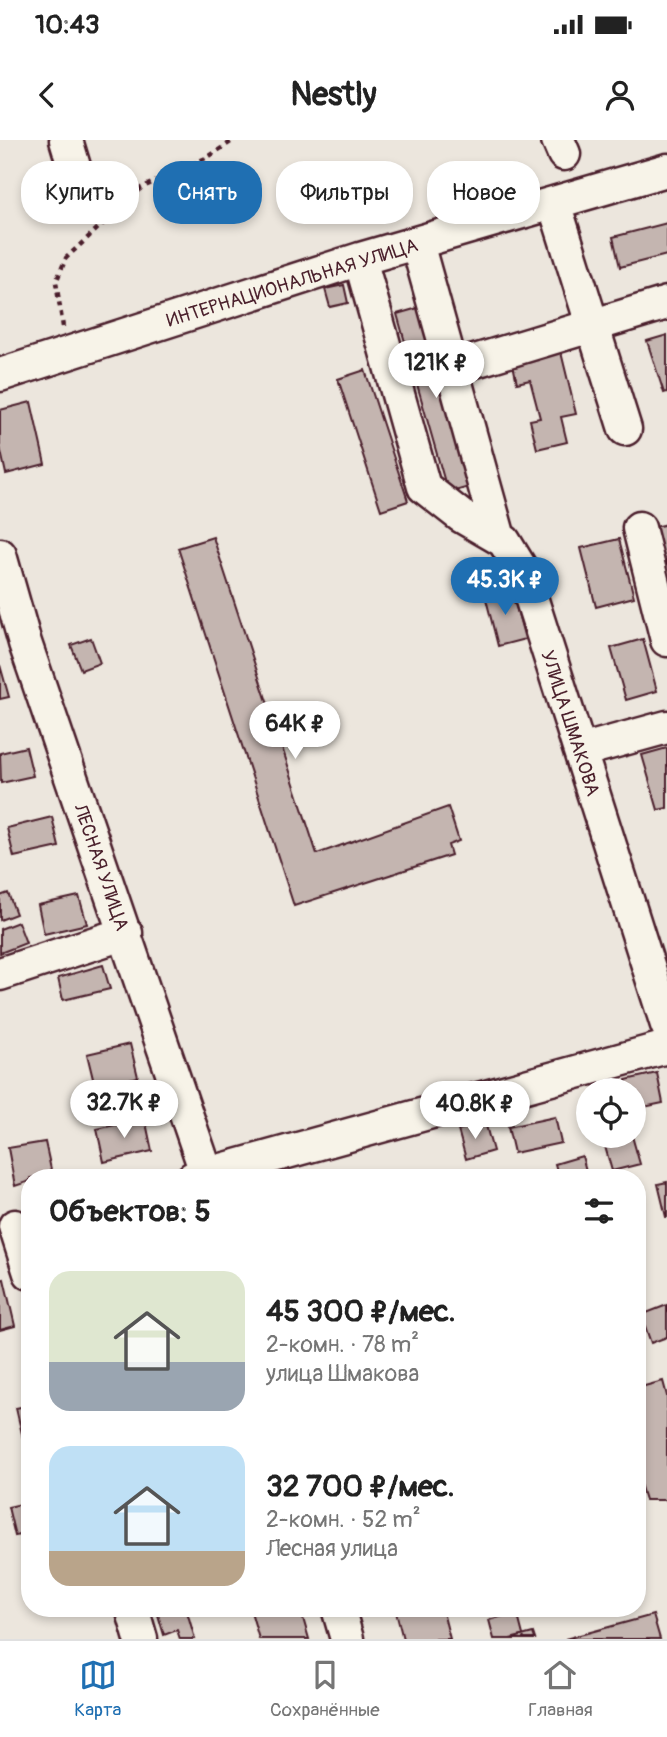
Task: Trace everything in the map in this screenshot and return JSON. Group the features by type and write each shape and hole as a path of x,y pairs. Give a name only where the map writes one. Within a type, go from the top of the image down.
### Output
{"street":[{"path":"66,140 72,161"},
{"name":"ИНТЕРНАЦИОНАЛЬНАЯ УЛИЦА","path":"0,375 360,259 667,170"},
{"path":"554,203 625,429"},
{"path":"417,243 499,538"},
{"name":"УЛИЦА ШМАКОВА","path":"360,259 424,487 461,516 499,538 523,572 667,1025"},
{"path":"452,368 667,303"},
{"path":"639,528 667,640"},
{"name":"ЛЕСНАЯ УЛИЦА","path":"0,555 12,645 126,933 201,1169"},
{"path":"580,751 667,727"},
{"path":"0,974 126,933"},
{"path":"228,1169 667,1047"},
{"path":"15,1226 21,1245"},
{"path":"135,1617 141,1639"},
{"path":"341,1617 347,1639"}],"path":[{"path":"67,352 56,282 65,258 141,188 208,157 234,140"}],"building":[{"path":"667,223 667,255 620,267 613,237"},
{"path":"344,285 348,303 330,307 325,289"},
{"path":"425,306 476,485 448,493 397,314"},
{"path":"667,335 667,392 664,393 647,341"},
{"path":"560,348 576,414 561,417 567,442 537,449 530,420 540,418 530,380 517,383 512,360"},
{"path":"365,370 408,501 381,510 338,379"},
{"path":"31,402 45,464 6,474 0,447 0,410"},
{"path":"667,524 667,574 655,527"},
{"path":"213,537 317,854 448,807 459,841 448,845 451,855 294,906 178,548"},
{"path":"619,539 634,597 596,607 581,548"},
{"path":"511,588 525,639 498,646 485,595"},
{"path":"91,638 100,663 81,670 71,645"},
{"path":"643,639 657,691 626,700 611,648"},
{"path":"0,665 9,697 0,699"},
{"path":"26,747 33,776 1,783 0,753"},
{"path":"667,748 667,808 658,810 642,755"},
{"path":"52,817 59,847 14,857 7,828"},
{"path":"8,893 16,914 0,920 0,896"},
{"path":"79,896 87,924 44,934 38,905"},
{"path":"18,922 26,943 0,953 0,929"},
{"path":"103,965 110,989 63,1000 58,978"},
{"path":"130,1044 138,1077 95,1087 87,1054"},
{"path":"657,1073 663,1103 646,1107 646,1078 635,1078"},
{"path":"555,1117 561,1143 514,1153 508,1127"},
{"path":"145,1118 152,1151 104,1162 97,1129"},
{"path":"485,1122 493,1151 466,1159 458,1130"},
{"path":"45,1142 51,1169 21,1169 21,1184 15,1186 8,1148"},
{"path":"605,1148 635,1148 640,1164 611,1169"},
{"path":"582,1156 586,1169 556,1169 555,1164"},
{"path":"667,1182 667,1217 666,1217 658,1184"},
{"path":"4,1279 15,1326 0,1330 0,1280"},
{"path":"667,1305 667,1337 651,1343 646,1329 646,1313"},
{"path":"663,1381 667,1396 667,1500 646,1500 646,1386"},
{"path":"21,1407 21,1429 16,1408"},
{"path":"21,1504 21,1535 15,1536 8,1507"},
{"path":"653,1615 660,1639 565,1639 646,1617"},
{"path":"159,1617 189,1617 195,1639 180,1639 177,1630 164,1635"},
{"path":"253,1617 303,1617 309,1639 259,1639"},
{"path":"397,1617 444,1617 450,1639 403,1639"},
{"path":"518,1617 524,1639 494,1639 489,1620"},
{"path":"533,1633 535,1639 510,1639"}]}
